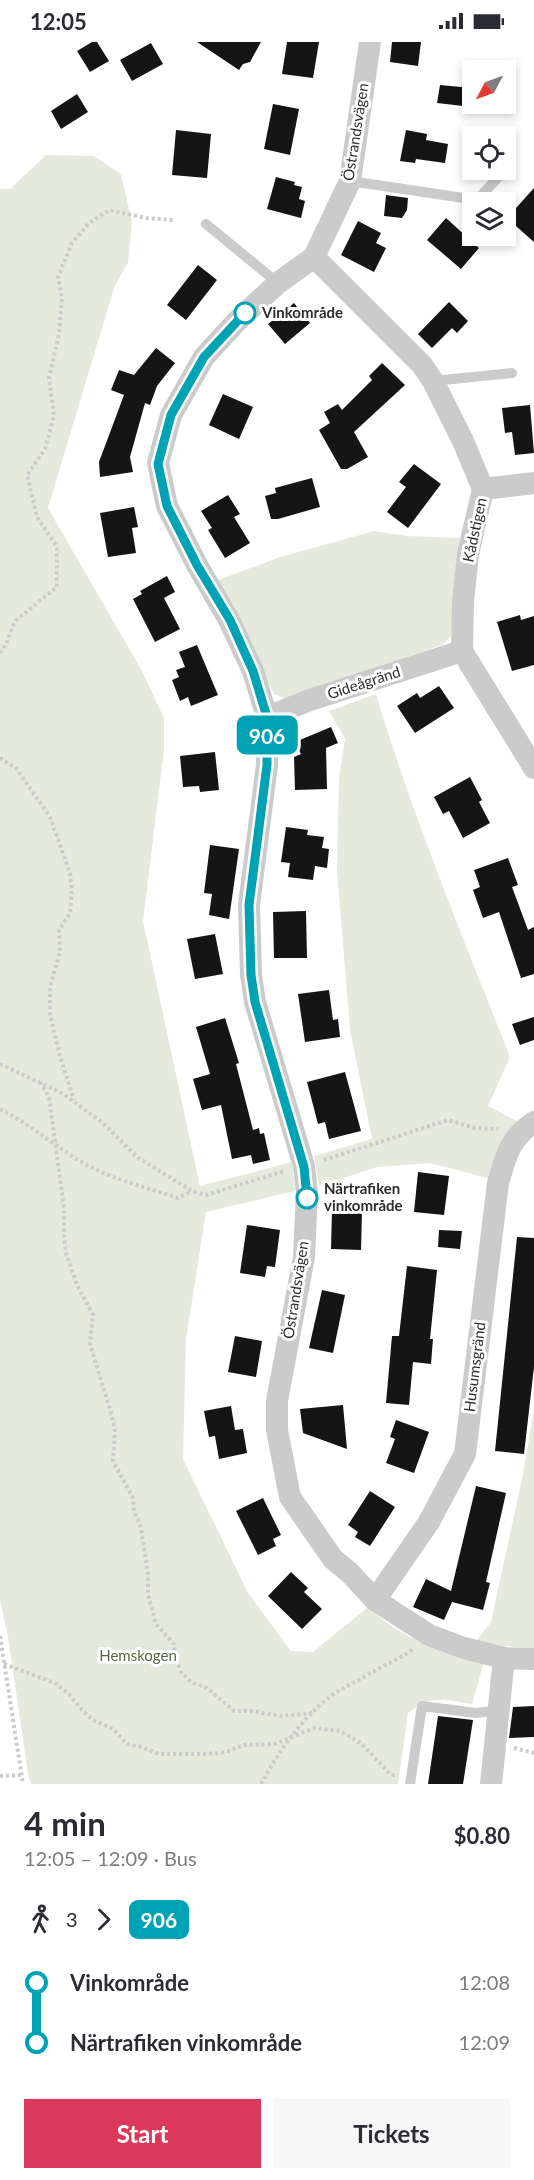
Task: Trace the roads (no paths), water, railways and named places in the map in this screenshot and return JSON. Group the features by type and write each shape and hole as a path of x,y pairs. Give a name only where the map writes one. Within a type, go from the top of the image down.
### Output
{"street":[{"name":"Östrandsvägen","path":"370,42 350,181 314,257 278,283 238,320 204,357 171,415 158,464 167,506 197,565 230,620 253,671 267,717 267,765 249,905 251,975 255,1002 304,1167 307,1192 304,1257 277,1401 279,1439 291,1497 333,1559 350,1573 375,1600 429,1635 464,1648 504,1658 534,1659"},
{"name":"Kådstigen","path":"314,257 422,365 433,381 463,441 483,489 468,554 463,602 462,651"},
{"path":"483,489 534,483"},
{"name":"Gideågränd","path":"267,717 310,700 462,651"},
{"path":"462,651 534,768"},
{"name":"Husumsgränd","path":"375,1600 429,1522 465,1454 498,1183 509,1147 528,1126"},
{"path":"491,1784 504,1658"}],"lane":[{"path":"350,181 477,200 495,180"},
{"path":"206,224 278,283"},
{"path":"433,381 512,373"},
{"path":"410,1780 422,1706 476,1713 499,1710"}],"place":[{"name":"Vinkområde","path":"245,313"},
{"name":"Närtrafiken vinkområde","path":"307,1198"}],"park label":[{"name":"Hemskogen","path":"138,1656"}]}
